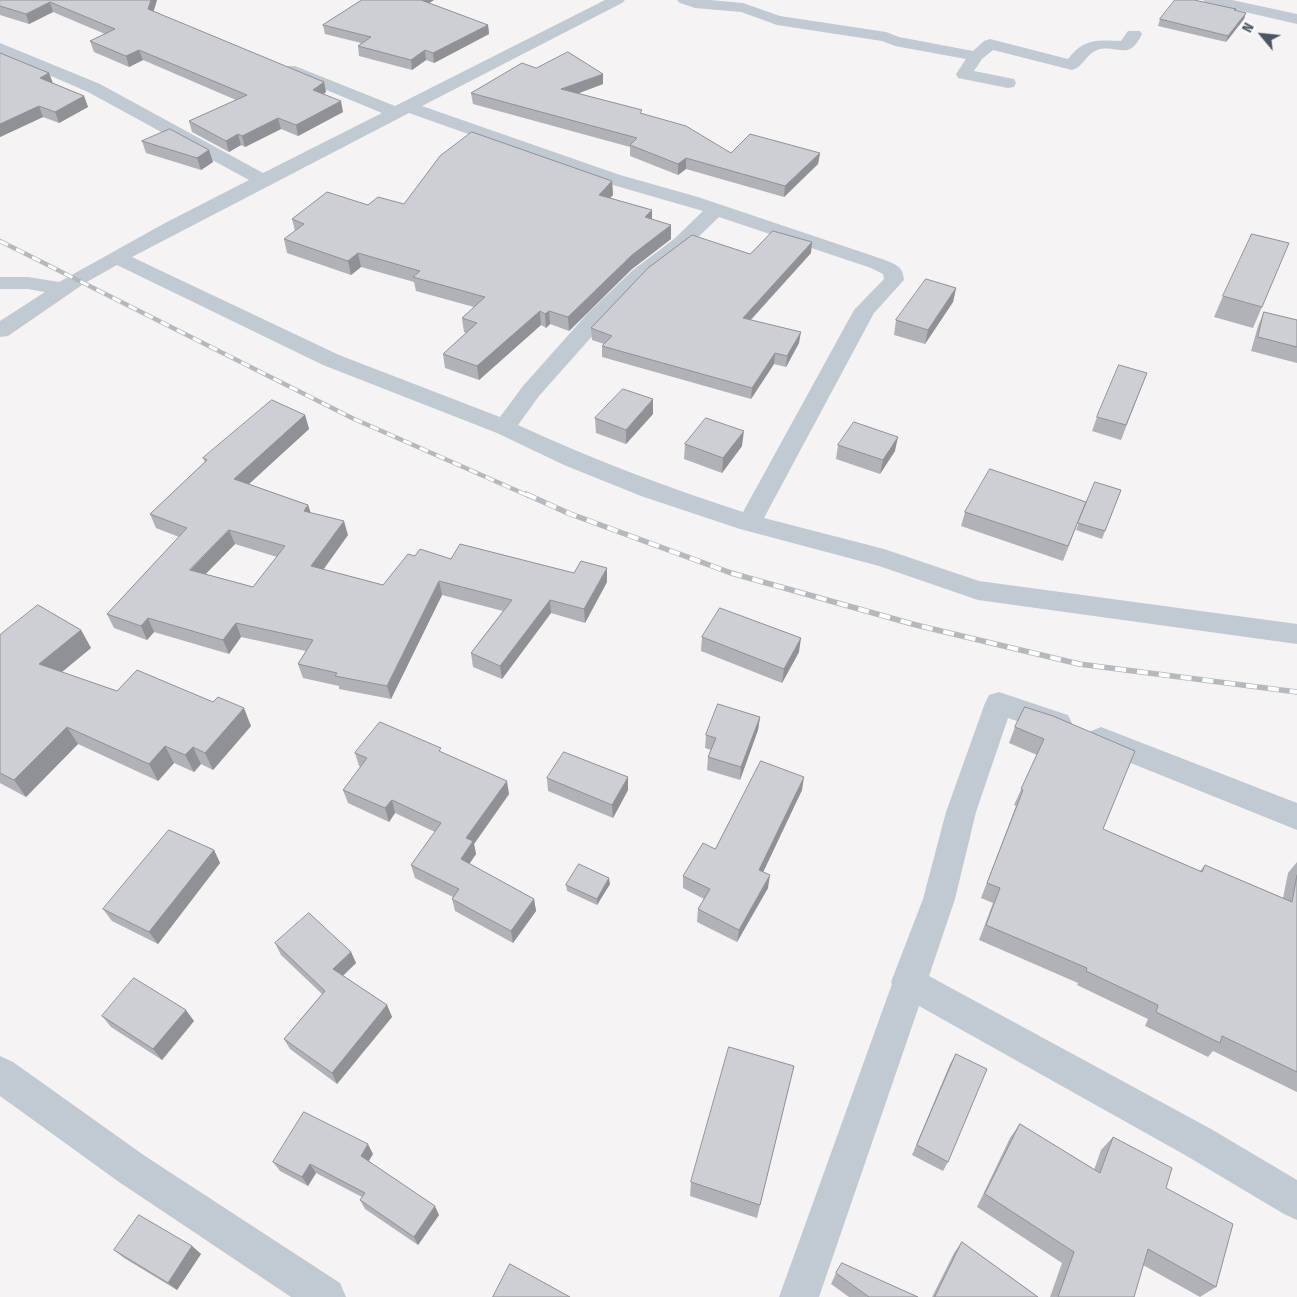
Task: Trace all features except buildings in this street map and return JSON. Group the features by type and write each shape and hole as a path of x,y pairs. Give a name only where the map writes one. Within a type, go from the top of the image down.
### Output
{"street":[{"path":"0,331 63,289 210,207 617,0"},
{"path":"685,0 694,3 743,8 777,20 886,37 895,41 976,56"},
{"path":"1211,0 1297,19"},
{"path":"1008,83 964,74 976,56 990,44 1072,65 1086,49 1098,45 1124,47 1131,43 1134,34"},
{"path":"0,48 94,88 264,181"},
{"path":"276,64 403,110 613,179 715,210 878,264 893,271 894,280 865,310 749,523"},
{"path":"505,428 525,399 595,319 640,274 681,243 715,210"},
{"path":"118,258 331,360 505,428 572,459 650,490 749,523 884,558 978,590 1297,634"},
{"path":"0,283 28,283 63,289"},
{"path":"799,1297 908,982 939,899 961,812 999,703 1081,731 1297,817"},
{"path":"908,982 1198,1142 1297,1201"},
{"path":"0,1074 132,1169 326,1297"}],"railway":[{"path":"0,241 352,418 529,496"},
{"path":"526,494 568,513 731,573 916,625 1079,664 1297,692"}]}
